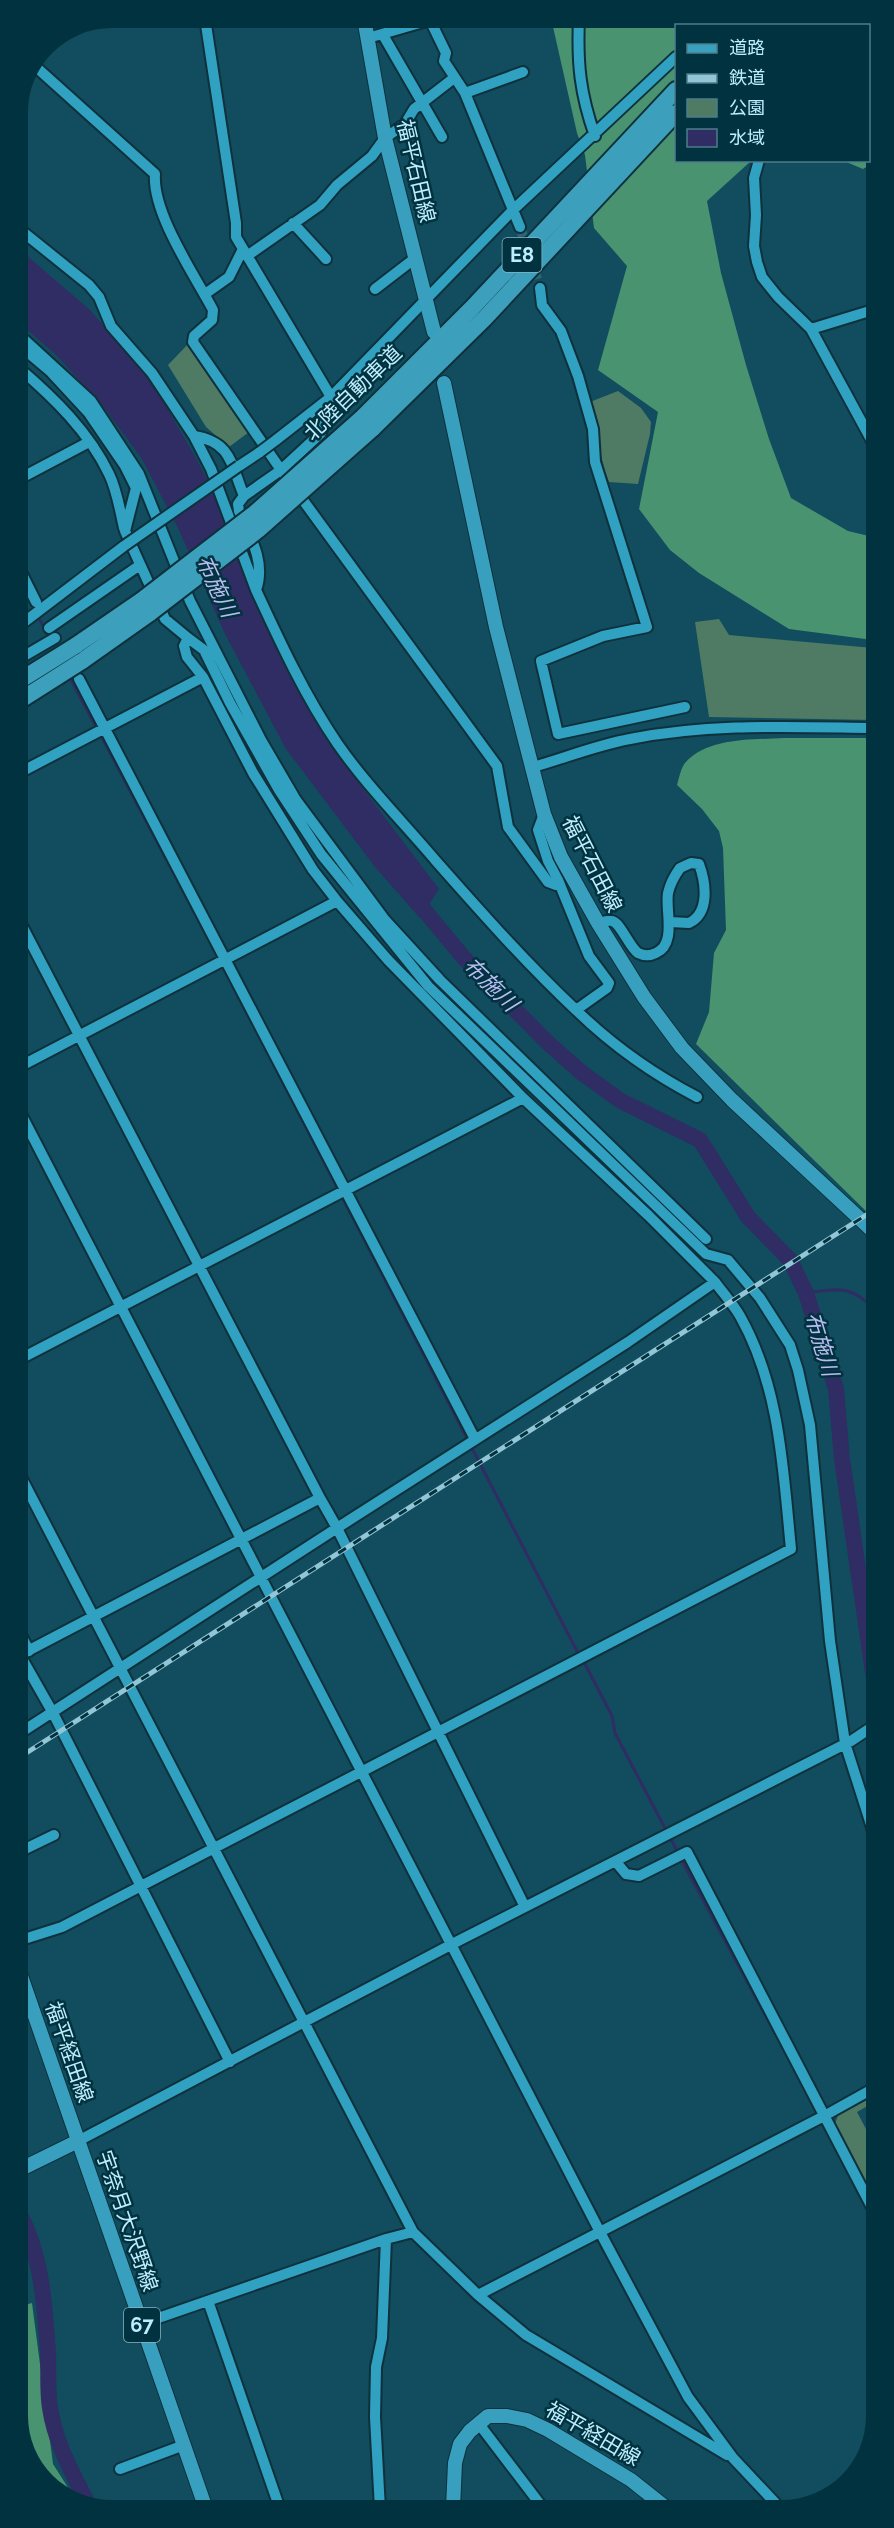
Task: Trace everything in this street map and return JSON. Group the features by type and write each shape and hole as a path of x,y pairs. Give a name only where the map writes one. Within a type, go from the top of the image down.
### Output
{"highway":[{"name":"北陸自動車道","path":"368,423 675,91"},
{"name":"北陸自動車道","path":"29,693 79,654 146,607 255,513 368,423 492,310 675,114"},
{"name":"北陸自動車道","path":"29,676 79,654"}],"main road":[{"name":"福平石田線","path":"366,29 386,138 424,302 434,332"},
{"name":"福平石田線","path":"444,383 496,627 544,814 561,857 598,923 644,997 682,1048 732,1100 866,1225"},
{"name":"福平経田線","path":"29,1999 78,2142"},
{"name":"宇奈月大沢野線","path":"29,2165 78,2142 203,2499"},
{"name":"福平経田線","path":"478,2424 488,2416 507,2416 527,2420 631,2480 656,2500"},
{"path":"453,2500 455,2463 460,2444 478,2424"}],"street":[{"path":"207,29 236,237 332,396 321,433 281,470 244,496 238,504 260,564 261,578 256,590"},
{"path":"368,38 401,29"},
{"path":"437,29 446,53 444,61 465,93 520,227"},
{"path":"579,29 578,73 584,105 595,136"},
{"path":"383,35 442,137"},
{"path":"29,618 124,546 260,452 332,396 513,210 595,136 675,58"},
{"path":"39,71 155,174 154,184 164,219 213,310 212,320 194,336 193,342 281,470 497,766 508,826 548,882 556,885 558,880"},
{"path":"465,93 523,72"},
{"path":"205,294 229,277 245,252 320,205 337,185 372,156 386,138 405,124 414,109 454,78"},
{"path":"758,162 754,178 756,215 754,246 762,277 778,297 811,329 866,430"},
{"path":"293,223 326,259"},
{"path":"29,237 89,285 99,297 111,326 152,373 194,436 211,469 256,590 295,671 336,741 358,771 490,923 601,1035 639,1064 697,1097"},
{"path":"375,289 414,259"},
{"path":"540,288 542,305 561,331 578,376 593,429 595,462 647,627 603,636 541,661 558,734 685,707"},
{"path":"811,329 866,312"},
{"path":"29,344 91,401 139,474 190,601 261,741 296,800 385,920 440,980 706,1239"},
{"path":"29,354 51,372 88,412 125,466 136,488 124,531"},
{"path":"29,376 52,396 90,442 110,475 124,531 165,619 204,650 230,703 279,790 321,854 428,986 706,1254 728,1260 760,1298 790,1345 810,1425 830,1641 848,1742 866,1805"},
{"path":"194,436 215,441 224,447 244,496"},
{"path":"29,474 90,442"},
{"path":"29,652 54,636 140,565"},
{"path":"29,588 36,602"},
{"path":"43,617 54,636"},
{"path":"29,1937 62,1927 791,1549 781,1448 765,1375 739,1313 715,1282 523,1098 388,960 337,901 313,870 253,773 203,676 187,657 184,646 188,638"},
{"path":"29,768 203,676"},
{"path":"79,679 475,1439"},
{"path":"533,767 628,740 666,733 729,726 866,728"},
{"path":"544,814 538,830 548,861 590,956 609,983 607,988 576,1010"},
{"path":"598,923 612,921 640,954 650,956 661,951 666,942 669,922 668,894 677,873 680,867 692,863 699,864 703,874 704,891 704,904 700,915 689,923 669,922"},
{"path":"29,1062 337,901"},
{"path":"29,940 337,1528 525,1907"},
{"path":"29,1354 523,1098"},
{"path":"29,1129 600,2232 688,2397 733,2458 772,2500"},
{"path":"29,1728 628,1342 715,1282"},
{"path":"29,1492 413,2232 478,2295 526,2335 733,2458"},
{"path":"29,1651 320,1498"},
{"path":"29,1666 230,2062"},
{"path":"78,2142 451,1945 616,1862 866,1731"},
{"path":"29,1847 54,1835"},
{"path":"616,1862 626,1874 639,1876 687,1852 866,2197"},
{"path":"478,2295 866,2093"},
{"path":"141,2324 386,2239 413,2232"},
{"path":"380,2499 376,2367 382,2338 386,2239"},
{"path":"208,2301 277,2499"},
{"path":"478,2424 537,2500"},
{"path":"120,2469 184,2445"}],"green space":[{"path":"553,29 675,29 675,162 750,162 707,201 721,273 769,439 791,498 848,531 866,535 866,639 789,629 699,573 670,550 639,509 658,412 598,370 627,266 594,228 585,155 577,133"},
{"path":"846,162 866,162 866,167 863,169"},
{"path":"190,342 249,432 229,447 206,427 168,365"},
{"path":"618,391 641,408 651,422 638,484 609,482 600,452 590,402"},
{"path":"719,619 729,635 866,647 866,720 709,717 695,622"},
{"path":"866,738 866,1211 696,1044 709,1012 714,953 726,930 723,848 719,831 702,809 677,785 685,763 695,755 718,744 745,740"},
{"path":"866,2100 866,2107 857,2112 866,2129 866,2184 835,2124 838,2115"},
{"path":"32,2303 53,2464 67,2485 49,2471 40,2458 31,2437 29,2427 29,2304"}],"water":[{"path":"29,257 90,310 150,379 196,458 254,572 278,644 345,765 439,889 420,918 375,867 286,749 225,634 178,528 142,459 102,405 55,354 29,332"}],"waterway":[{"path":"40,620 47,633"},
{"path":"69,676 97,729"},
{"path":"100,734 219,959"},
{"name":"布施川","path":"411,894 463,957 547,1042 582,1073 621,1101 700,1140 748,1217 790,1260 806,1293 836,1389 842,1459 866,1624"},
{"path":"222,965 579,1655"},
{"path":"806,1293 843,1290 858,1295 866,1301"},
{"path":"583,1660 612,1716 615,1733 667,1832"},
{"path":"670,1837 678,1853"},
{"path":"681,1859 776,2035"},
{"path":"29,2236 41,2284 52,2421 83,2494"}],"tunnel":[{"path":"520,227 540,288"}],"railway":[{"path":"29,1751 866,1215"}]}
